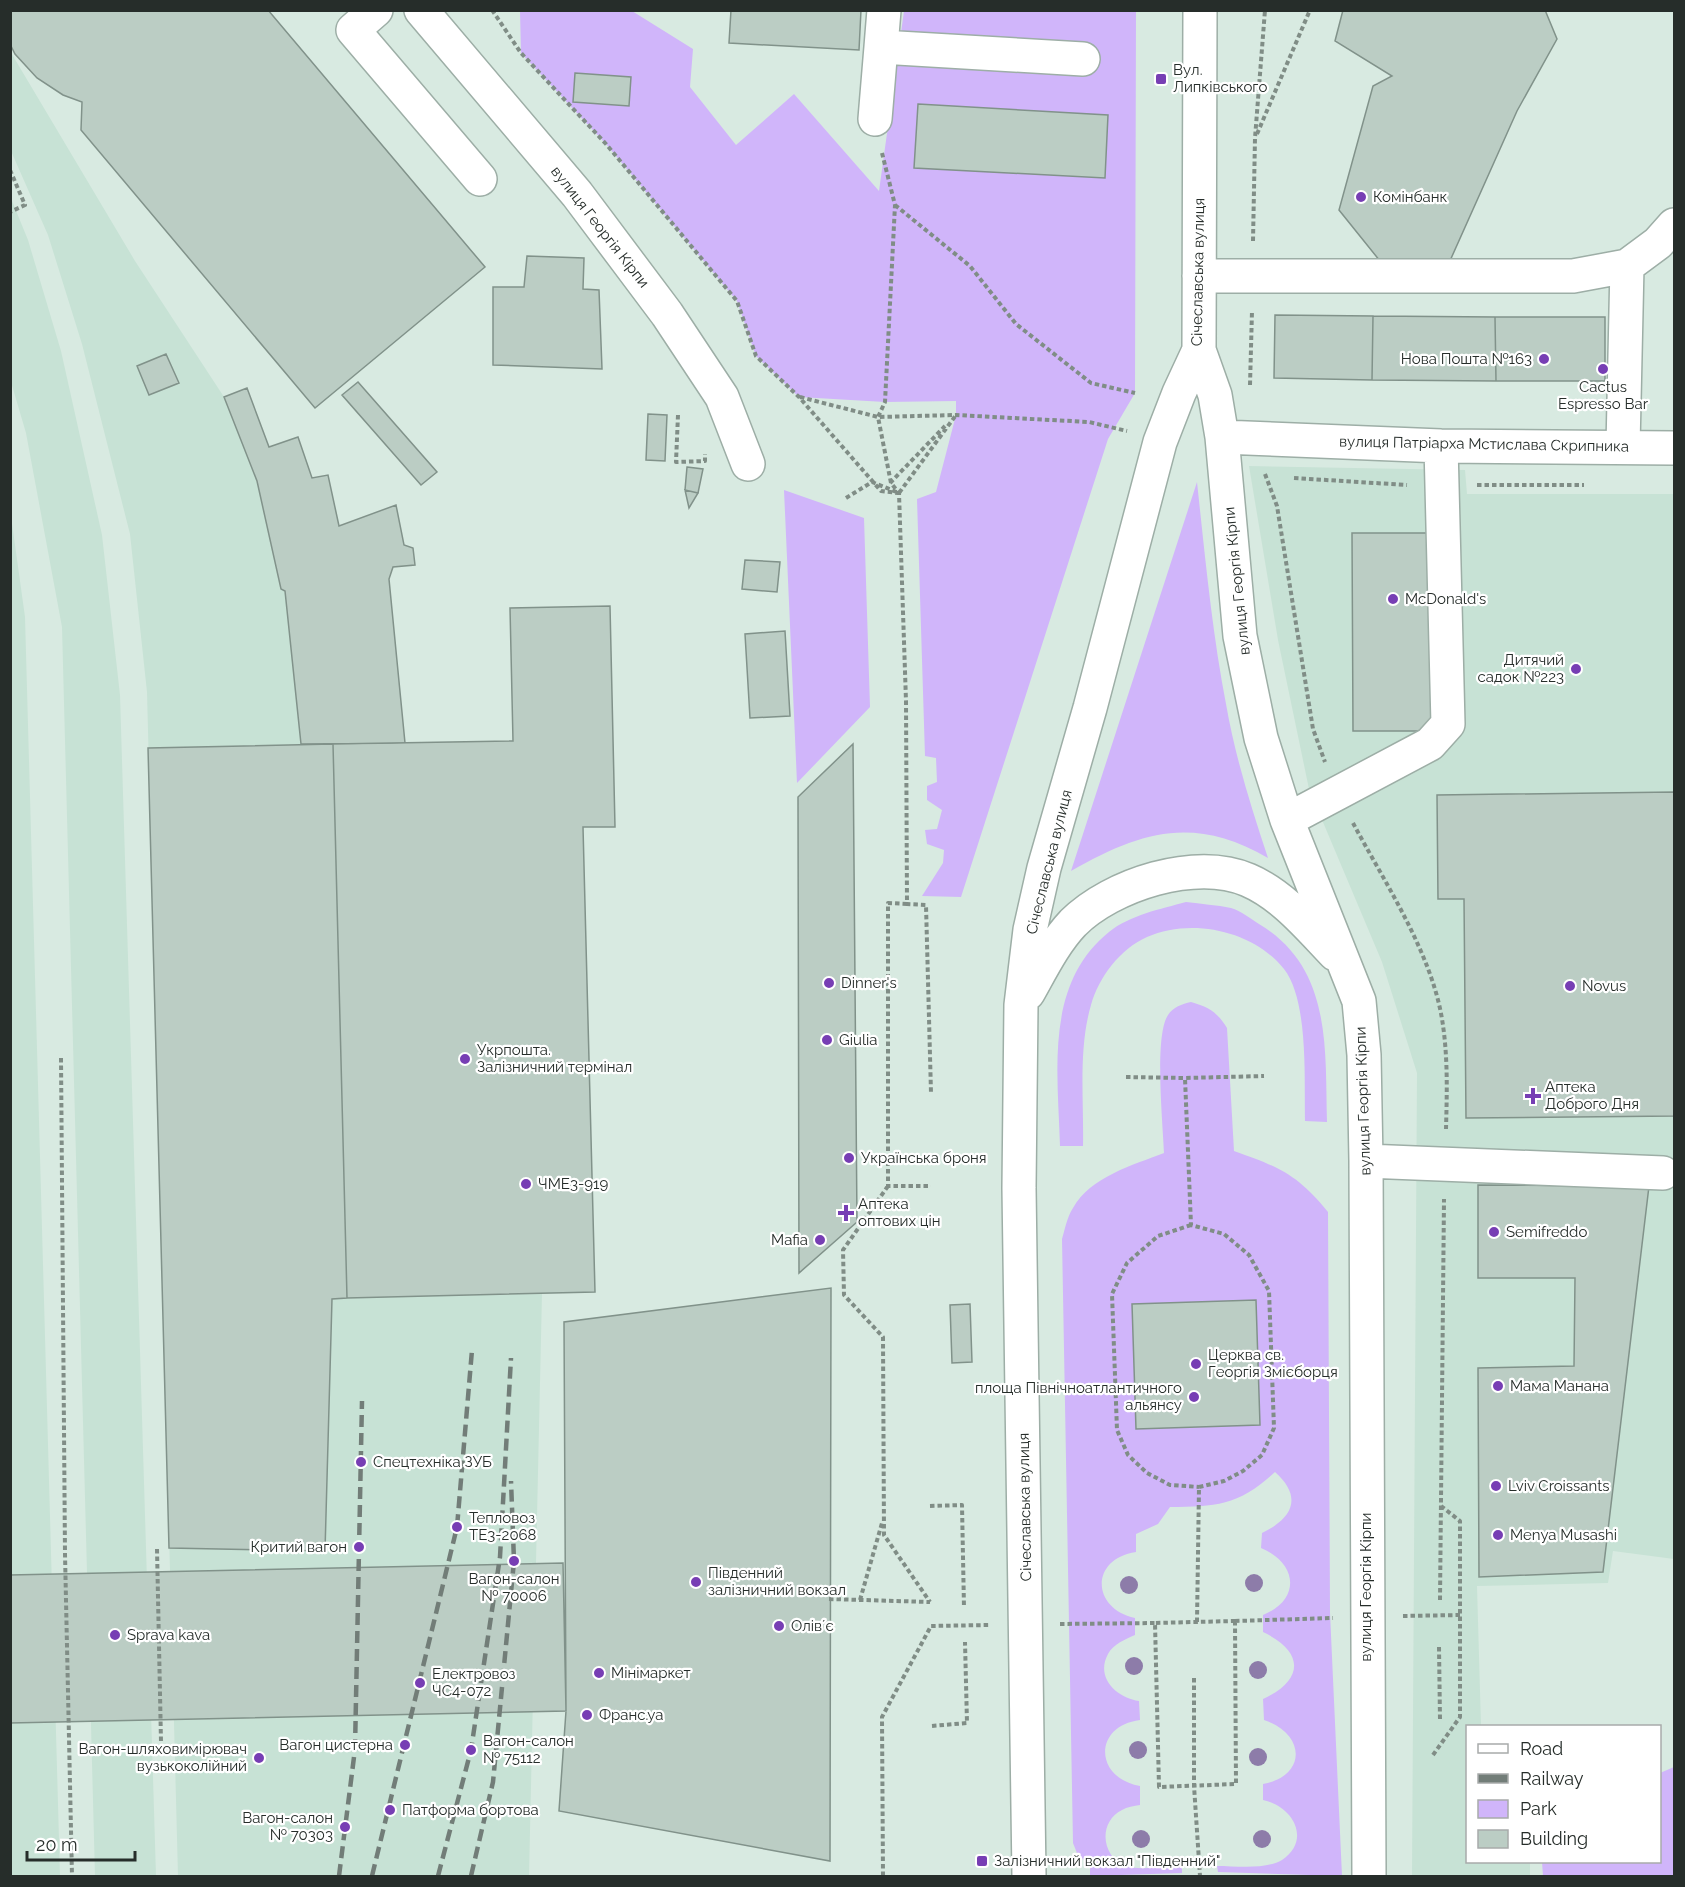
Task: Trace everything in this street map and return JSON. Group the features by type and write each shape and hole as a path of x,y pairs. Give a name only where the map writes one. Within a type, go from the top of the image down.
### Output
{"street":[{"path":"376,10 354,30 480,179"},
{"name":"вулиця Георгія Кірпи","path":"421,10 577,194 667,314 722,397 747,464"},
{"path":"875,119 884,10"},
{"name":"Січеславська вулиця","path":"1029,1876 1019,1188 1021,1005 1030,930 1044,868 1090,708 1160,442 1199,350 1200,10"},
{"path":"881,47 1083,59"},
{"path":"1199,276 1252,278 1574,276 1627,266 1658,243 1674,225"},
{"path":"1623,446 1627,266"},
{"name":"вулиця Георгія Кірпи","path":"1199,350 1215,395 1222,437 1240,636 1261,738 1287,820 1359,1000 1364,1055 1366,1161 1369,1876"},
{"name":"вулиця Патріарха Мстислава Скрипника","path":"1222,437 1441,446 1674,448"},
{"path":"1287,820 1430,744 1448,724 1441,446"},
{"path":"1021,1005 1051,953 1073,923 1114,894 1154,878 1206,872 1247,880 1289,907 1347,967"},
{"path":"1366,1161 1664,1173"}],"path":[{"path":"492,10 520,53 606,144 737,301 756,356 799,397 881,491"},
{"path":"1250,396 1256,138 1265,10"},
{"path":"1256,138 1310,10"},
{"path":"875,119 895,206 885,402 878,417 891,483 899,493 906,701 907,904"},
{"path":"10,170 25,205 10,212"},
{"path":"895,206 970,266 1016,324 1091,383 1135,393"},
{"path":"799,397 878,417 956,415 1089,422 1127,431"},
{"path":"881,491 956,415"},
{"path":"899,493 956,415"},
{"path":"872,482 881,491 899,493"},
{"path":"872,482 899,493"},
{"path":"846,498 872,482"},
{"path":"829,1599 930,1602 884,1535 883,1337 844,1295 843,1250 888,1186 888,903 926,905 931,1093"},
{"path":"61,1058 65,1554 72,1876"},
{"path":"1126,1077 1264,1076"},
{"path":"1185,1078 1191,1225"},
{"path":"888,1186 931,1186"},
{"path":"1191,1225 1224,1234 1249,1255 1269,1291 1274,1428 1262,1455 1243,1471 1224,1481 1199,1487 1170,1485 1147,1473 1128,1455 1124,1447 1117,1430 1112,1294 1127,1263 1158,1236 1191,1225"},
{"path":"1197,1622 1199,1487"},
{"path":"930,1506 962,1505 964,1608"},
{"path":"1433,1755 1460,1717 1460,1521 1440,1506"},
{"path":"860,1600 883,1520"},
{"path":"1440,1533 1440,1600"},
{"path":"157,1549 161,1742"},
{"path":"1235,1621 1236,1784 1159,1787 1155,1623 1197,1622 1235,1621"},
{"path":"883,1876 882,1717 931,1626"},
{"path":"932,1726 967,1723 965,1642"},
{"path":"1439,1647 1440,1720"},
{"path":"1194,1678 1194,1786 1200,1876"}],"shaded area":[{"path":"10,51 135,261 224,397 257,481 281,589 285,591 301,744 333,744 347,1297 542,1293 529,1876 178,1876 147,692 130,534 82,344 48,235 11,151"},
{"path":"10,196 28,240 61,351 102,535 120,695 156,1876 95,1876 62,627 26,433 11,382"},
{"path":"1249,466 1465,470 1467,494 1674,494 1674,1559 1613,1551 1608,1583 1477,1586 1481,1725 1466,1725 1466,1863 1530,1863 1530,1876 1412,1876 1417,1073 1382,962 1309,789 1278,640"},
{"path":"10,509 25,617 60,1876 10,1876"}],"green space":[{"path":"520,11 632,11 693,49 690,87 736,145 794,94 879,191 904,11 1136,11 1135,393 1108,439 961,897 922,896 943,863 944,850 927,844 925,830 937,829 942,810 927,800 927,786 937,782 936,758 925,756 917,499 936,492 956,415 956,401 885,402 799,397 756,356 737,301 606,144 521,53"},
{"path":"1197,482 1213,621 1226,704 1244,781 1268,858 1216,836 1168,833 1121,846 1071,871"},
{"path":"784,490 864,518 870,707 797,783"},
{"path":"1186,902 1226,907 1238,911 1283,942 1300,963 1312,986 1320,1011 1326,1066 1327,1122 1305,1121 1304,1042 1298,1001 1284,969 1256,945 1239,937 1221,931 1183,928 1165,931 1137,942 1120,956 1099,984 1091,1005 1084,1039 1083,1146 1060,1146 1057,1060 1059,1031 1064,1003 1074,977 1088,953 1117,926 1146,913"},
{"path":"1191,1002 1212,1011 1227,1028 1234,1151 1286,1173 1307,1189 1328,1212 1330,1613 1342,1876 1218,1872 1217,1866 1250,1867 1275,1863 1291,1852 1296,1843 1295,1825 1290,1816 1274,1803 1263,1800 1263,1784 1277,1780 1288,1773 1294,1764 1296,1754 1294,1744 1288,1735 1278,1726 1264,1720 1263,1699 1286,1683 1292,1675 1294,1666 1292,1657 1286,1648 1263,1632 1263,1615 1284,1600 1289,1591 1290,1582 1288,1572 1282,1563 1261,1548 1262,1533 1281,1521 1291,1506 1289,1490 1275,1472 1239,1498 1227,1502 1214,1505 1170,1507 1158,1524 1136,1534 1136,1552 1121,1556 1110,1564 1104,1573 1102,1584 1104,1595 1110,1604 1121,1613 1135,1618 1135,1635 1110,1650 1104,1671 1106,1679 1116,1691 1139,1701 1140,1720 1125,1724 1107,1741 1105,1752 1107,1763 1114,1773 1125,1781 1140,1786 1140,1805 1128,1807 1114,1815 1106,1831 1107,1847 1118,1862 1126,1866 1146,1868 1182,1865 1182,1873 1090,1876 1090,1866 1077,1853 1073,1843 1062,1239 1071,1212 1090,1188 1113,1173 1164,1153 1161,1041 1168,1015 1172,1010"},
{"path":"1674,1767 1674,1876 1543,1876 1542,1863 1661,1863 1661,1773"}],"building":[{"path":"10,10 268,10 485,267 315,408 81,130 82,102 63,95 37,78 15,54 10,44"},
{"path":"731,10 861,10 859,50 729,43"},
{"path":"1343,10 1545,10 1557,39 1517,111 1449,263 1380,261 1339,210 1373,86 1392,76 1335,41"},
{"path":"575,73 631,77 629,106 573,102"},
{"path":"918,104 1108,115 1105,178 914,168"},
{"path":"527,256 584,258 583,289 599,290 602,369 493,365 493,287 524,287"},
{"path":"1275,315 1373,316 1372,380 1274,378"},
{"path":"1373,316 1495,317 1496,381 1372,380"},
{"path":"1495,317 1605,317 1605,381 1496,381"},
{"path":"166,354 179,383 149,395 137,366"},
{"path":"358,382 437,472 421,485 342,395"},
{"path":"247,388 269,447 298,437 312,478 328,475 339,526 396,505 404,545 413,548 415,565 393,567 389,579 405,743 301,744 285,591 281,589 257,481 224,397"},
{"path":"648,414 667,415 665,461 646,460"},
{"path":"687,467 703,469 698,493 685,490"},
{"path":"685,490 698,493 689,508"},
{"name":"McDonald's","path":"1352,533 1434,533 1435,731 1353,731"},
{"path":"745,560 780,562 777,592 742,589"},
{"name":"Укрпошта. Залізничний термінал","path":"610,606 615,827 583,827 595,1292 347,1298 333,744 513,741 510,608"},
{"path":"785,631 790,716 750,718 745,634"},
{"path":"333,744 347,1298 332,1299 325,1551 169,1548 148,748"},
{"path":"853,744 857,1222 799,1273 798,797"},
{"name":"Novus","path":"1674,792 1674,1116 1466,1118 1464,899 1438,899 1437,795"},
{"path":"1478,1185 1649,1186 1603,1572 1479,1577 1478,1368 1574,1366 1575,1278 1478,1278"},
{"name":"Південний залізничний вокзал","path":"831,1288 830,1861 559,1811 566,1711 564,1322"},
{"name":"Церква св. Георгія Змієборця","path":"1256,1300 1260,1425 1136,1429 1132,1304"},
{"path":"970,1304 972,1362 952,1363 950,1305"},
{"path":"563,1563 566,1711 10,1723 10,1575"}],"railway":[{"path":"372,1876 457,1527 472,1350"},
{"path":"438,1876 471,1750 500,1557 511,1358"},
{"path":"339,1876 355,1749 362,1401"},
{"path":"471,1876 493,1782 514,1561 511,1481"}],"place":[{"name":"Вул. Липківського","path":"1161,79"},
{"name":"Комінбанк","path":"1361,197"},
{"name":"Нова Пошта №163","path":"1544,359"},
{"name":"Cactus Espresso Bar","path":"1603,369"},
{"name":"McDonald's","path":"1393,599"},
{"name":"Дитячий садок №223","path":"1576,669"},
{"name":"Dinner's","path":"829,983"},
{"name":"Novus","path":"1570,986"},
{"name":"Giulia","path":"827,1040"},
{"name":"Укрпошта. Залізничний термінал","path":"465,1059"},
{"name":"Аптека Доброго Дня","path":"1533,1096"},
{"name":"Українська броня","path":"849,1158"},
{"name":"ЧМЕ3-919","path":"526,1184"},
{"name":"Аптека оптових цін","path":"846,1213"},
{"name":"Semifreddo","path":"1494,1232"},
{"name":"Mafia","path":"820,1240"},
{"name":"Церква св. Георгія Змієборця","path":"1196,1364"},
{"name":"Мама Манана","path":"1498,1386"},
{"name":"площа Північноатлантичного альянсу","path":"1194,1397"},
{"name":"Спецтехніка ЗУБ","path":"361,1462"},
{"name":"Lviv Croissants","path":"1496,1486"},
{"name":"Тепловоз ТЕ3-2068","path":"457,1527"},
{"name":"Menya Musashi","path":"1498,1535"},
{"name":"Критий вагон","path":"359,1547"},
{"name":"Вагон-салон № 70006","path":"514,1561"},
{"name":"Південний залізничний вокзал","path":"696,1582"},
{"name":"Олівʼє","path":"779,1626"},
{"name":"Sprava kava","path":"115,1635"},
{"name":"Мінімаркет","path":"599,1673"},
{"name":"Електровоз ЧС4-072","path":"420,1683"},
{"name":"Франс.уа","path":"587,1715"},
{"name":"Вагон цистерна","path":"405,1745"},
{"name":"Вагон-салон № 75112","path":"471,1750"},
{"name":"Вагон-шляховимірювач вузькоколійний","path":"259,1758"},
{"name":"Патформа бортова","path":"390,1810"},
{"name":"Вагон-салон № 70303","path":"345,1827"},
{"name":"Залізничний вокзал \"Південний\"","path":"982,1861"}]}
